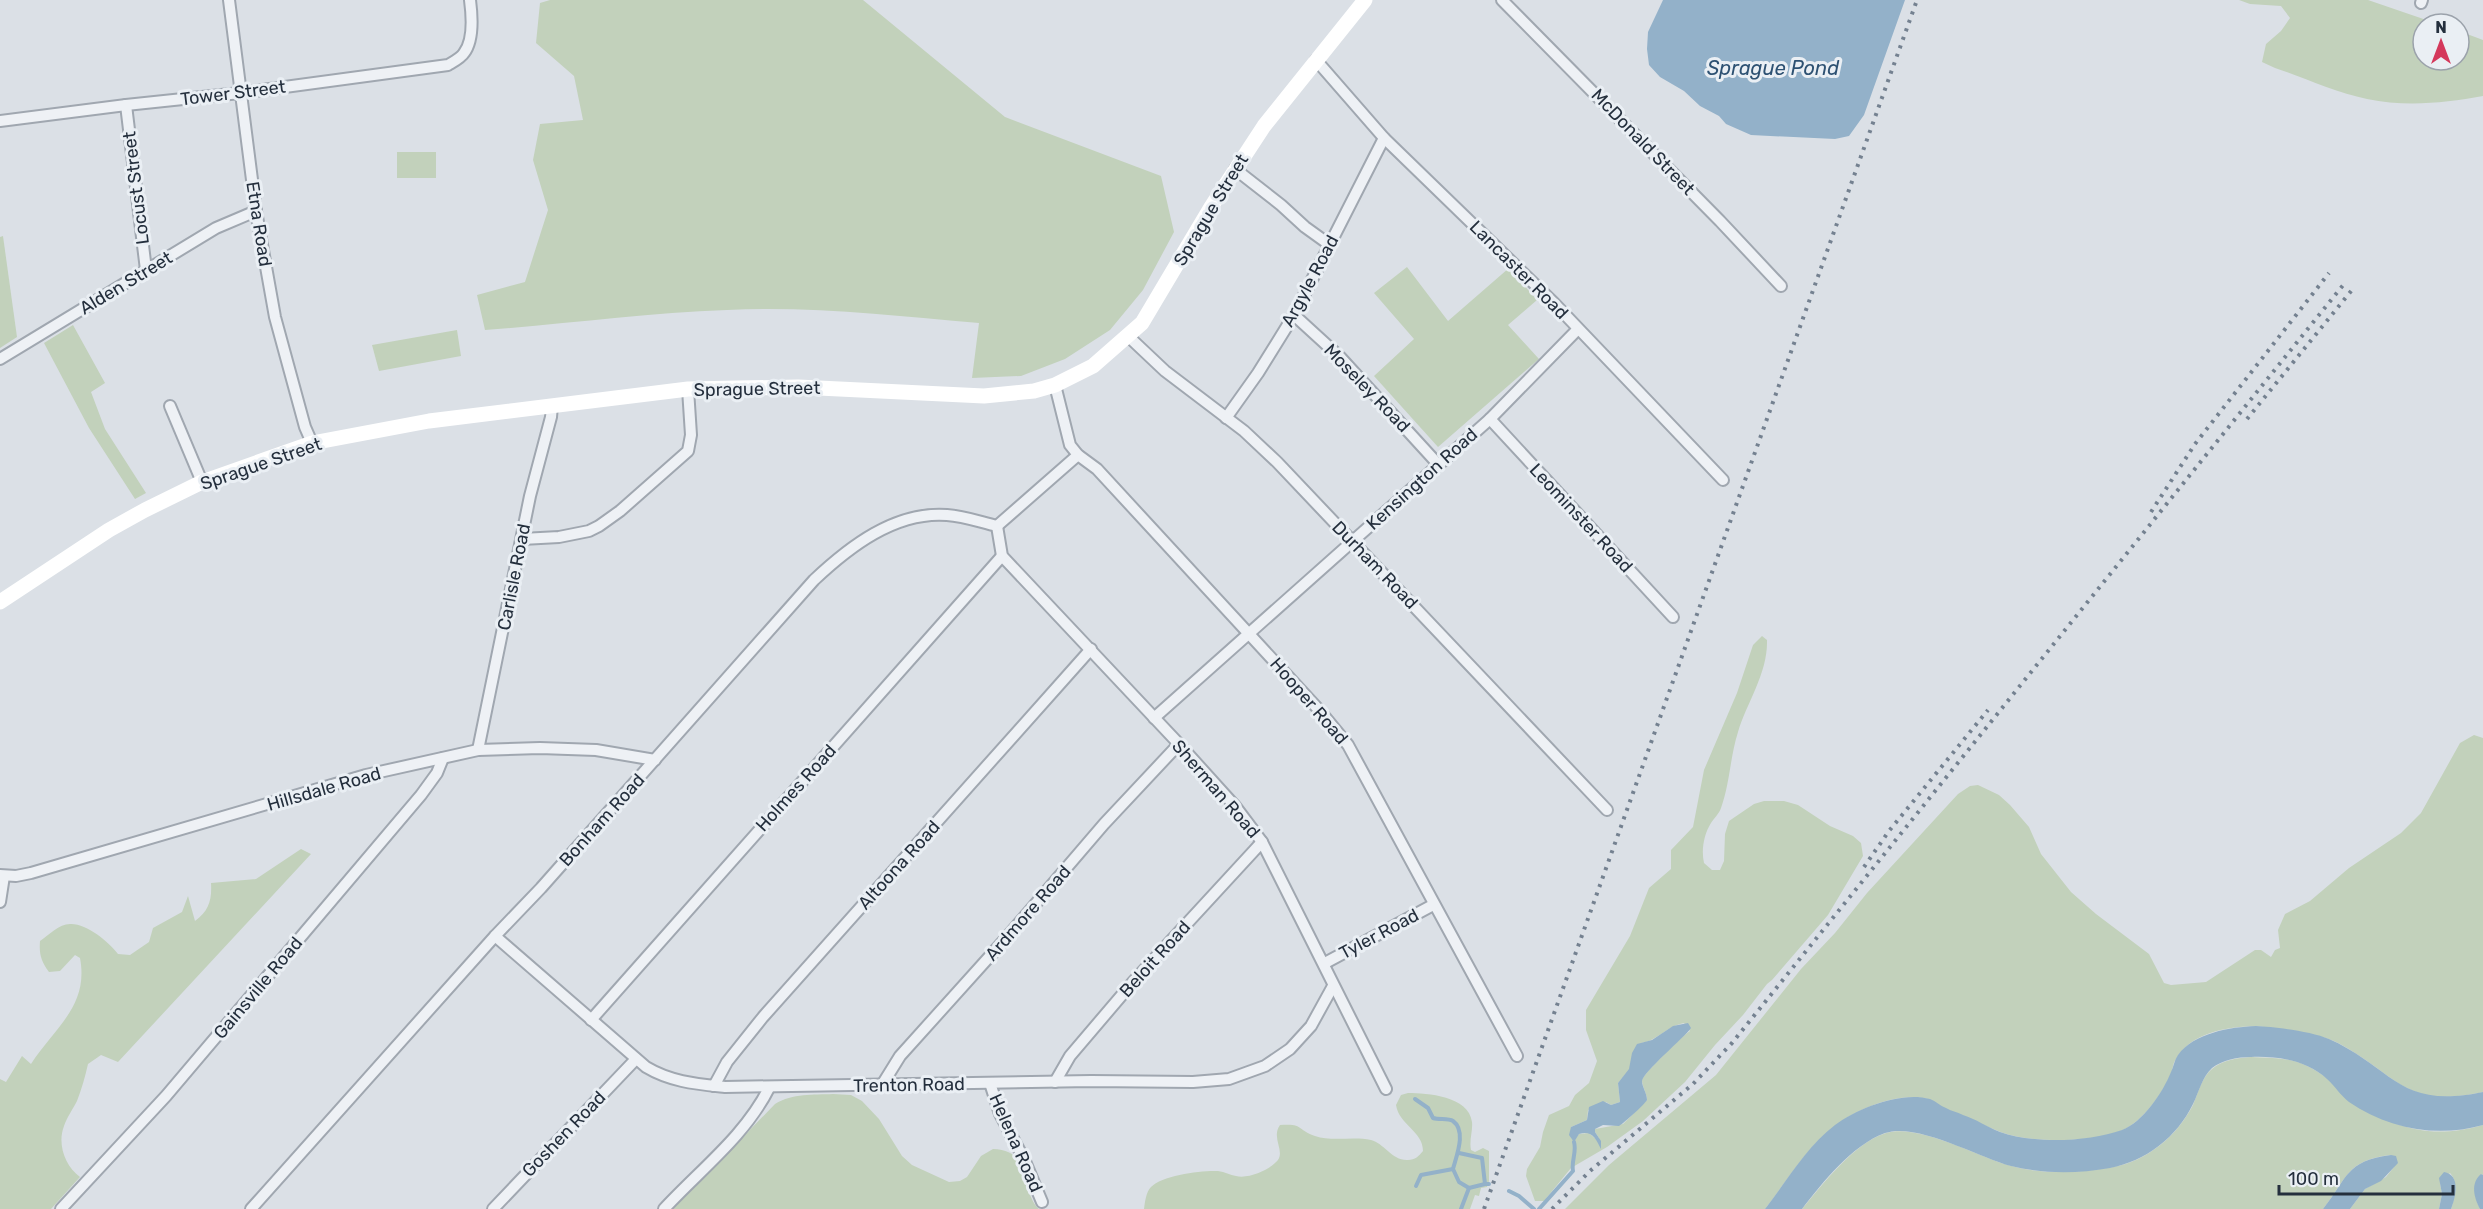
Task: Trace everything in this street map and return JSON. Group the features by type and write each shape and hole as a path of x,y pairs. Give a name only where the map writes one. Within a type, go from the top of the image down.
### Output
{"main road":[{"name":"Sprague Street","path":"0,602 109,530 202,482 312,443 429,421 688,389 798,387 984,396 1034,391 1055,385 1093,366 1129,337 1142,323 1235,169 1264,126 1365,0"}],"street":[{"name":"Etna Road","path":"229,0 255,211 275,317 305,427 312,443"},
{"name":"Tower Street","path":"0,121 240,93 448,65 464,55 469,43 470,0"},
{"name":"McDonald Street","path":"1502,0 1781,286"},
{"name":"Lancaster Road","path":"1316,60 1384,138 1578,329 1724,480"},
{"name":"Locust Street","path":"126,105 146,270"},
{"name":"Argyle Road","path":"1226,418 1258,373 1294,315 1384,138"},
{"path":"1235,169 1311,232 1330,244"},
{"name":"Alden Street","path":"0,359 216,228 255,211"},
{"name":"Moseley Road","path":"1294,315 1341,358 1437,464"},
{"name":"Kensington Road","path":"1154,718 1490,419 1578,329"},
{"name":"Durham Road","path":"1129,337 1165,372 1226,418 1277,462 1607,810"},
{"name":"Hooper Road","path":"1055,385 1068,439 1078,455 1097,470 1320,711 1348,745 1517,1056"},
{"path":"522,539 559,537 589,531 599,526 620,511 688,451 691,435 688,389"},
{"name":"Carlisle Road","path":"478,750 530,496 551,417 552,405"},
{"path":"170,406 202,482"},
{"name":"Leominster Road","path":"1490,419 1673,617"},
{"path":"1002,556 996,526 1078,455"},
{"name":"Bonham Road","path":"251,1209 655,760 813,580 838,557 869,536 902,521 933,515 953,515 996,526"},
{"name":"Sherman Road","path":"1002,556 1179,744 1235,806 1262,843 1325,963 1333,986 1386,1089"},
{"name":"Holmes Road","path":"591,1020 1002,556"},
{"name":"Altoona Road","path":"714,1086 727,1062 770,1010 1091,649"},
{"name":"Ardmore Road","path":"882,1085 900,1056 1104,824 1179,744"},
{"name":"Hillsdale Road","path":"2,875 32,873 366,775 478,750 596,750 655,760"},
{"name":"Gainsville Road","path":"61,1209 190,1069 421,795 437,772 443,758"},
{"name":"Beloit Road","path":"1055,1082 1070,1056 1133,982 1262,843"},
{"path":"0,902 2,875"},
{"name":"Tyler Road","path":"1325,963 1433,905"},
{"name":"Trenton Road","path":"495,936 636,1059 667,1078 714,1086 769,1088 1055,1082 1202,1082 1245,1075 1272,1062 1290,1049 1311,1026 1333,986"},
{"name":"Goshen Road","path":"493,1209 636,1059"},
{"name":"Helena Road","path":"990,1083 1000,1114 1029,1170 1042,1202"},
{"path":"664,1209 727,1145 757,1108 769,1088"}],"green space":[{"path":"550,0 863,0 1005,117 1161,176 1174,232 1143,290 1110,330 1065,359 1021,376 972,378 979,323 916,317 759,309 666,314 485,330 477,295 525,282 548,210 533,160 540,124 583,120 574,76 536,43 540,3"},
{"path":"2239,0 2368,0 2411,15 2411,72 2471,72 2471,36 2483,40 2483,96 2454,101 2396,103 2344,93 2275,68 2262,62 2266,44 2281,31 2290,18 2281,6 2250,4"},
{"path":"397,152 436,152 436,178 397,178"},
{"path":"3,236 17,337 0,348 0,237"},
{"path":"1407,267 1448,321 1509,268 1537,300 1508,325 1539,359 1438,447 1374,376 1414,339 1374,293"},
{"path":"73,325 105,383 91,392 105,429 146,493 135,499 89,428 44,343"},
{"path":"457,330 461,356 379,371 372,345"},
{"path":"1762,636 1767,640 1764,664 1738,732 1721,808 1705,837 1704,863 1712,870 1720,870 1724,861 1725,834 1729,821 1754,804 1764,801 1784,801 1798,805 1830,826 1853,836 1861,843 1863,856 1828,915 1685,1082 1643,1121 1607,1147 1571,1168 1544,1201 1535,1201 1526,1176 1527,1169 1540,1147 1549,1115 1569,1106 1575,1095 1589,1083 1597,1061 1586,1030 1586,1010 1630,936 1649,888 1671,869 1671,850 1693,827 1704,770 1737,693 1753,645","holes":["1684,1023 1690,1031 1644,1076 1642,1083 1647,1100 1623,1124 1595,1129 1599,1138 1597,1140 1589,1133 1579,1134 1576,1137 1571,1127 1587,1120 1588,1110 1606,1102 1611,1105 1620,1102 1618,1083 1630,1069 1641,1043"]},
{"path":"2474,735 2483,738 2483,1092 2457,1096 2419,1093 2404,1087 2360,1056 2326,1038 2268,1027 2241,1027 2216,1031 2193,1041 2183,1049 2175,1060 2164,1088 2152,1105 2131,1126 2110,1134 2061,1140 2027,1138 1998,1131 1928,1099 1904,1098 1879,1103 1855,1113 1835,1126 1815,1144 1765,1209 1565,1209 1609,1165 1716,1075 1801,969 1835,933 1867,893 1958,794 1970,786 1978,785 1999,795 2010,805 2029,827 2041,854 2071,892 2149,954 2164,983 2171,985 2206,982 2255,950 2261,950 2271,957 2275,950 2280,948 2278,930 2285,914 2310,901 2349,868 2401,833 2421,813 2460,743"},
{"path":"301,849 311,854 118,1062 101,1055 88,1064 77,1101 68,1116 61,1140 66,1161 80,1177 51,1209 0,1209 0,1079 6,1082 22,1056 31,1064 68,1015 80,990 80,958 75,955 60,971 49,972 41,957 40,941 62,926 76,924 96,934 118,954 130,955 149,942 153,928 182,912 188,896 195,921 209,905 211,883 256,879"},
{"path":"2251,1057 2299,1062 2323,1075 2350,1097 2381,1117 2413,1129 2446,1131 2483,1125 2483,1175 2481,1174 2477,1202 2480,1209 2451,1209 2455,1195 2455,1181 2450,1173 2440,1183 2442,1194 2439,1209 2350,1209 2365,1189 2386,1177 2394,1167 2391,1155 2365,1161 2356,1166 2323,1209 1802,1209 1840,1165 1862,1146 1886,1133 1899,1131 1930,1136 2008,1165 2047,1172 2073,1172 2126,1164 2149,1153 2170,1137 2193,1105 2203,1081 2212,1069 2225,1062"},
{"path":"1408,1093 1446,1098 1463,1106 1469,1113 1472,1122 1471,1150 1475,1152 1483,1148 1489,1151 1489,1181 1487,1187 1481,1188 1479,1196 1475,1195 1470,1209 1144,1209 1149,1189 1164,1179 1193,1172 1211,1171 1221,1171 1241,1177 1257,1174 1267,1169 1279,1159 1277,1130 1280,1125 1297,1126 1309,1134 1322,1138 1371,1140 1397,1158 1408,1160 1415,1158 1423,1151 1422,1144 1401,1118 1396,1105 1401,1095"},
{"path":"851,1095 862,1101 879,1119 902,1156 912,1165 949,1182 960,1181 967,1177 981,1156 993,1149 1006,1151 1015,1156 1024,1172 1033,1201 1039,1209 673,1209 775,1104 796,1096"}],"water":[{"name":"Sprague Pond","path":"1663,0 1905,0 1864,115 1849,136 1835,139 1751,135 1726,124 1719,116 1700,106 1684,91 1660,77 1649,65 1647,49 1648,32"},
{"path":"1688,1023 1691,1028 1644,1077 1642,1081 1647,1100 1619,1126 1603,1125 1595,1129 1601,1141 1601,1149 1595,1139 1587,1133 1579,1134 1574,1142 1569,1135 1571,1127 1587,1120 1589,1107 1603,1101 1611,1105 1620,1102 1618,1083 1629,1069 1632,1053 1637,1044 1652,1040 1673,1026"},
{"path":"2256,1026 2283,1028 2329,1039 2351,1050 2414,1091 2455,1096 2483,1092 2483,1125 2466,1129 2431,1131 2397,1125 2380,1119 2349,1102 2327,1079 2301,1063 2271,1057 2241,1058 2225,1061 2212,1068 2203,1080 2186,1116 2169,1137 2148,1153 2123,1165 2085,1171 2035,1171 1997,1162 1930,1136 1898,1131 1885,1133 1861,1146 1829,1176 1802,1209 1765,1209 1815,1143 1835,1125 1868,1107 1893,1099 1919,1097 1932,1100 1995,1130 2014,1136 2061,1140 2108,1134 2130,1126 2145,1113 2163,1088 2178,1055 2193,1041 2224,1030"},
{"path":"2391,1155 2396,1156 2398,1163 2381,1181 2365,1189 2350,1209 2323,1209 2343,1180 2356,1167 2364,1162"},
{"path":"2444,1172 2453,1177 2456,1187 2451,1209 2439,1209 2442,1194 2439,1178"},
{"path":"2481,1174 2483,1175 2483,1209 2480,1209 2478,1205 2474,1191 2475,1182"}],"waterway":[{"path":"1415,1099 1428,1108 1433,1118 1451,1120 1457,1125 1460,1137 1453,1169 1459,1182 1469,1188 1485,1184"},
{"path":"1539,1209 1573,1171 1574,1142"},
{"path":"1459,1153 1482,1158 1485,1184 1489,1184"},
{"path":"1416,1186 1421,1175 1453,1169"},
{"path":"1461,1209 1469,1188"},
{"path":"1509,1191 1534,1209"}],"railway":[{"path":"1484,1209 1917,0"},
{"path":"2151,512 2195,444 2329,273"},
{"path":"1552,1209 1590,1171 1693,1084 1732,1043 2344,284"},
{"path":"2247,419 2352,290"},
{"path":"1864,867 1889,831 1988,710"}]}
